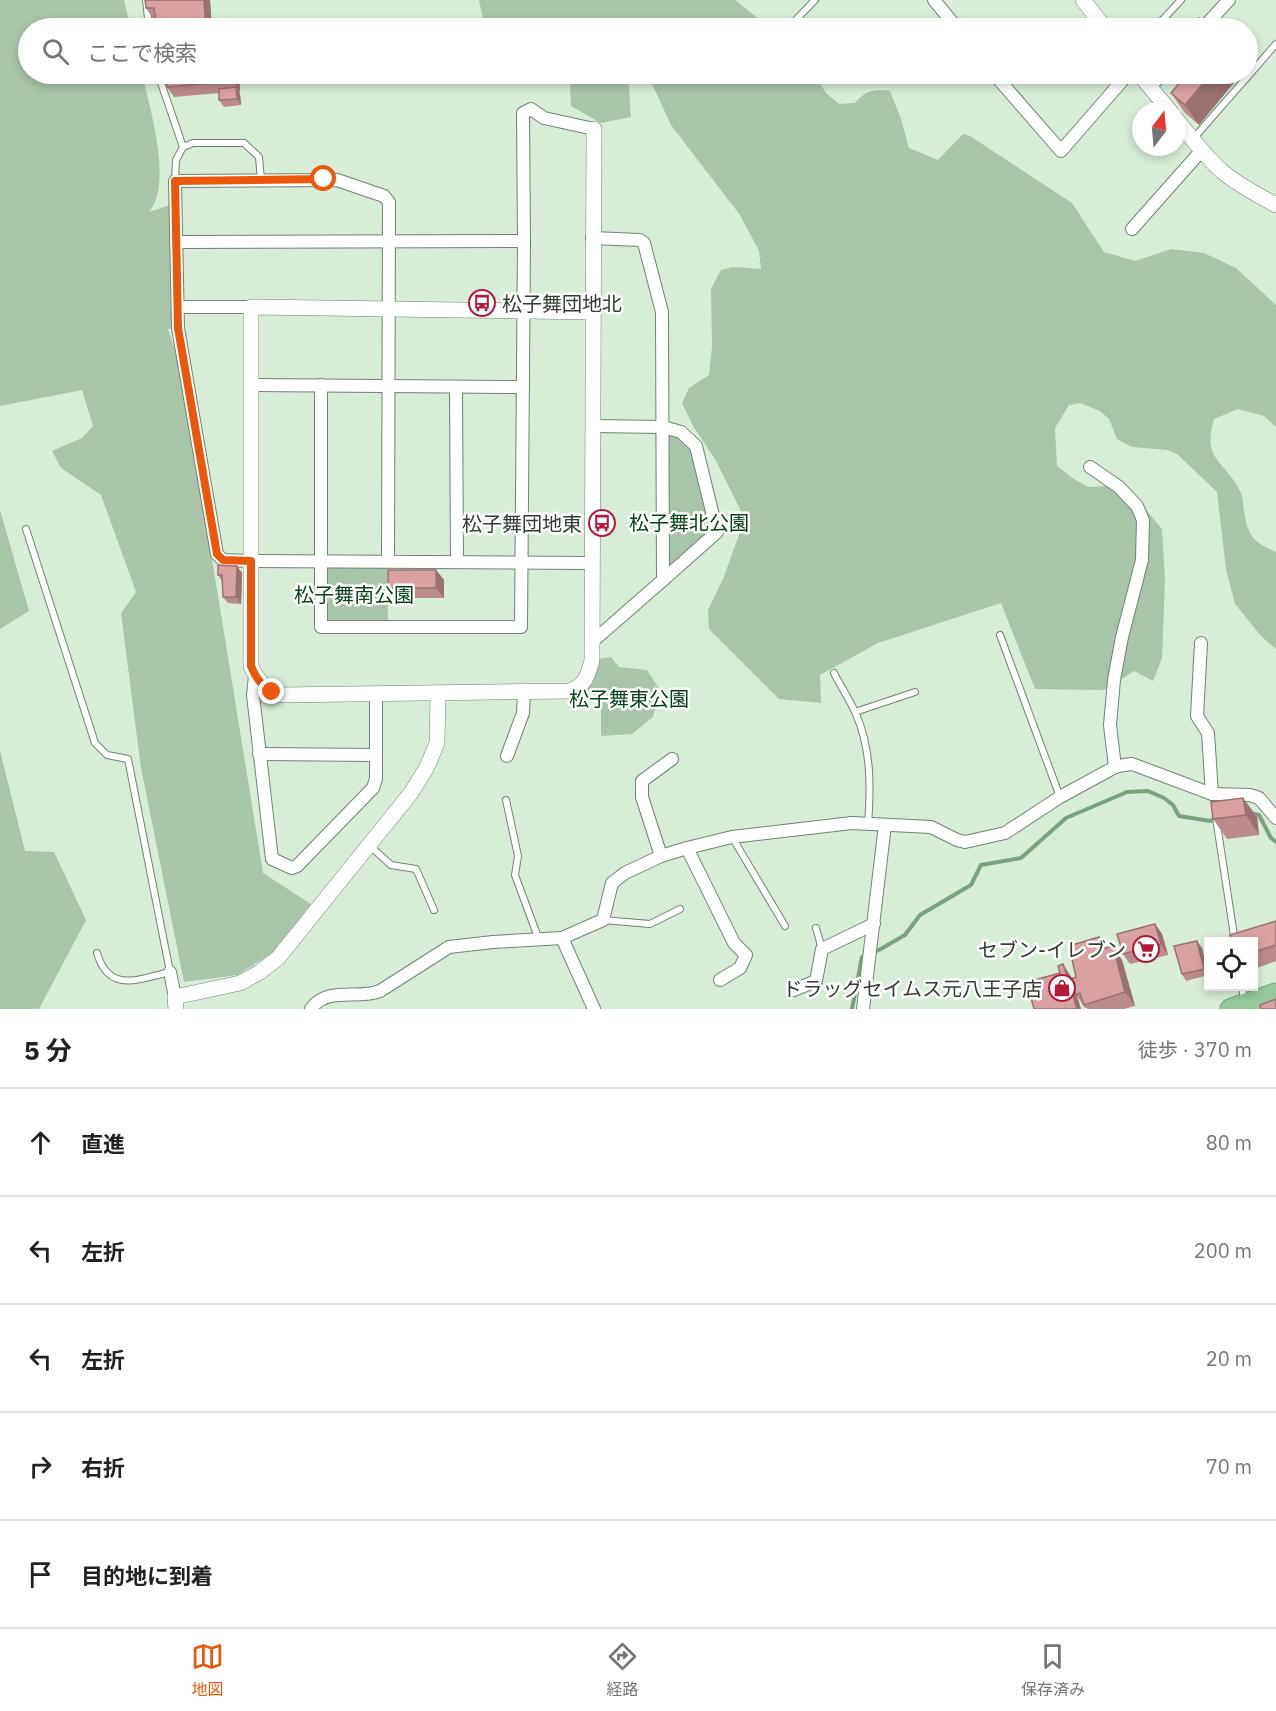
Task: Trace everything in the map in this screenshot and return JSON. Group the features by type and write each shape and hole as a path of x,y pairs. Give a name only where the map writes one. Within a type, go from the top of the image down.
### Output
{"main road":[{"path":"1239,1000 1276,993"}],"street":[{"path":"934,0 949,18"},
{"path":"1083,0 1097,18"},
{"path":"1212,18 1229,0"},
{"path":"1003,84 1061,151 1119,84"},
{"path":"1148,84 1162,102"},
{"path":"1150,87 1153,84"},
{"path":"251,308 251,666 263,686 281,695 570,691 581,687 588,676 592,660 594,129 544,118 531,109 523,114 521,627 321,627 319,561 321,385"},
{"path":"1186,131 1223,172 1240,185 1276,205"},
{"path":"1132,229 1197,145"},
{"path":"388,562 389,202 384,196 337,180 175,181 178,328 217,554 223,560 388,562 593,562"},
{"path":"592,238 640,240 644,243 662,312 663,580"},
{"path":"176,242 524,242"},
{"path":"178,307 593,312"},
{"path":"252,384 523,387"},
{"path":"456,387 457,562"},
{"path":"592,642 717,532 696,446 681,432 663,427 593,426"},
{"path":"1090,467 1119,487 1137,506 1143,520 1142,560 1122,637 1114,680 1110,725 1115,767"},
{"path":"1201,643 1197,716 1208,733 1213,798"},
{"path":"255,676 253,695 272,859 292,868 297,866 373,788 376,779 375,694"},
{"path":"507,756 523,713 524,692"},
{"path":"170,972 176,1003 240,983 260,972 278,957 411,794 427,767 437,743 438,693"},
{"path":"259,754 376,755"},
{"path":"662,856 642,797 642,781 672,759"},
{"path":"311,1009 316,1001 326,996 372,995 449,947 562,938 603,920 612,883 625,873 662,856 732,837 852,823 931,827 965,842 1005,833 1060,797 1115,767 1132,764 1213,798 1250,795 1259,798 1276,818"},
{"path":"863,1009 885,825"},
{"path":"687,848 734,943 746,955 740,968 720,980"},
{"path":"794,990 816,981 822,949 874,924"},
{"path":"562,938 594,1009"}],"lane":[{"path":"146,0 148,18"},
{"path":"798,18 815,0"},
{"path":"1164,18 1181,0"},
{"path":"1258,67 1276,44"},
{"path":"161,84 183,147"},
{"path":"1197,145 1245,84"},
{"path":"175,181 176,160 183,147 193,144 244,143 259,157 261,180"},
{"path":"26,529 95,742 107,755 128,759 170,972 133,980 120,980 108,975 101,965 98,953"},
{"path":"1000,635 1060,797"},
{"path":"834,673 855,712 863,734 871,783 868,824"},
{"path":"855,712 915,692"},
{"path":"506,800 518,856 515,875 539,940"},
{"path":"1215,810 1234,937"},
{"path":"732,837 785,926"},
{"path":"369,846 392,865 416,868 434,910"},
{"path":"603,920 650,924 680,909"},
{"path":"816,928 822,949"}],"green space":[{"path":"0,0 124,0 128,18 18,18 18,84 144,84 158,145 159,165 156,199 149,212 176,203 178,328 168,329 175,350 213,565 263,873 311,904 271,954 237,975 184,982 141,768 121,613 136,592 101,495 61,468 52,451 82,438 93,426 82,390 0,406"},
{"path":"479,0 735,0 758,18 483,18"},
{"path":"570,84 629,84 631,117 601,123 571,106"},
{"path":"651,84 820,84 826,93 839,104 855,103 870,91 890,91 909,148 938,160 963,134 970,136 1072,203 1104,252 1135,261 1171,249 1204,253 1236,268 1276,305 1276,427 1264,416 1238,409 1214,419 1211,444 1217,460 1241,493 1246,520 1253,537 1276,552 1276,649 1262,637 1235,604 1226,569 1217,492 1177,454 1168,450 1132,447 1117,439 1109,419 1100,411 1080,403 1069,405 1055,428 1057,466 1088,487 1107,486 1130,491 1162,529 1165,579 1162,658 1153,681 1134,671 1104,690 1035,689 1001,603 878,643 820,675 821,703 779,699 709,629 708,610 723,579 741,529 741,511 715,459 693,426 682,403 689,388 709,375 712,347 711,289 721,270 732,267 761,269 759,251 740,215 671,125"},
{"name":"松子舞北公園","path":"663,427 696,446 717,532 663,580"},
{"path":"0,510 29,611 0,629"},
{"name":"松子舞南公園","path":"319,561 387,562 388,627 321,627"},
{"name":"松子舞東公園","path":"611,657 619,667 647,670 660,690 653,717 632,734 601,736 601,699 581,687 592,660"},
{"path":"0,751 25,851 54,852 86,920 39,1009 0,1009"}],"building":[{"path":"145,0 204,0 205,18 156,18 154,8 146,8"},
{"path":"167,84 200,84 167,87"},
{"path":"1179,84 1203,84 1186,104 1171,93"},
{"path":"236,87 237,99 219,100 219,89"},
{"path":"218,565 237,566 236,597 223,597 222,575 218,575"},
{"path":"388,570 436,570 436,588 388,588"},
{"path":"1243,798 1246,815 1213,819 1211,802"},
{"path":"1276,921 1276,945 1258,951 1258,937 1231,937 1230,935"},
{"path":"1155,924 1161,944 1123,954 1117,934"},
{"path":"1099,937 1102,949 1113,946 1125,992 1084,1005 1080,993 1076,995 1071,979 1076,977 1069,946"},
{"path":"1197,941 1204,969 1182,974 1174,946"},
{"path":"1063,964 1077,1009 1034,1009 1027,982 1060,973 1058,966"},
{"path":"1276,999 1276,1009 1261,1009 1260,1005"}],"waterway":[{"path":"852,1009 862,957 905,935 920,915 971,885 981,865 1021,858 1066,818 1127,792 1148,791 1173,805 1179,816 1210,821 1216,818"},
{"path":"1250,813 1259,815 1271,838 1276,842"}],"place":[{"name":"松子舞団地北","path":"482,303"},
{"name":"松子舞団地東","path":"602,523"},
{"name":"セブン-イレブン","path":"1146,949"},
{"name":"ドラッグセイムス元八王子店","path":"1062,988"}],"route":[{"path":"272,692 263,686 251,666 251,561 223,560 217,554 178,328 175,181 324,179"}]}
